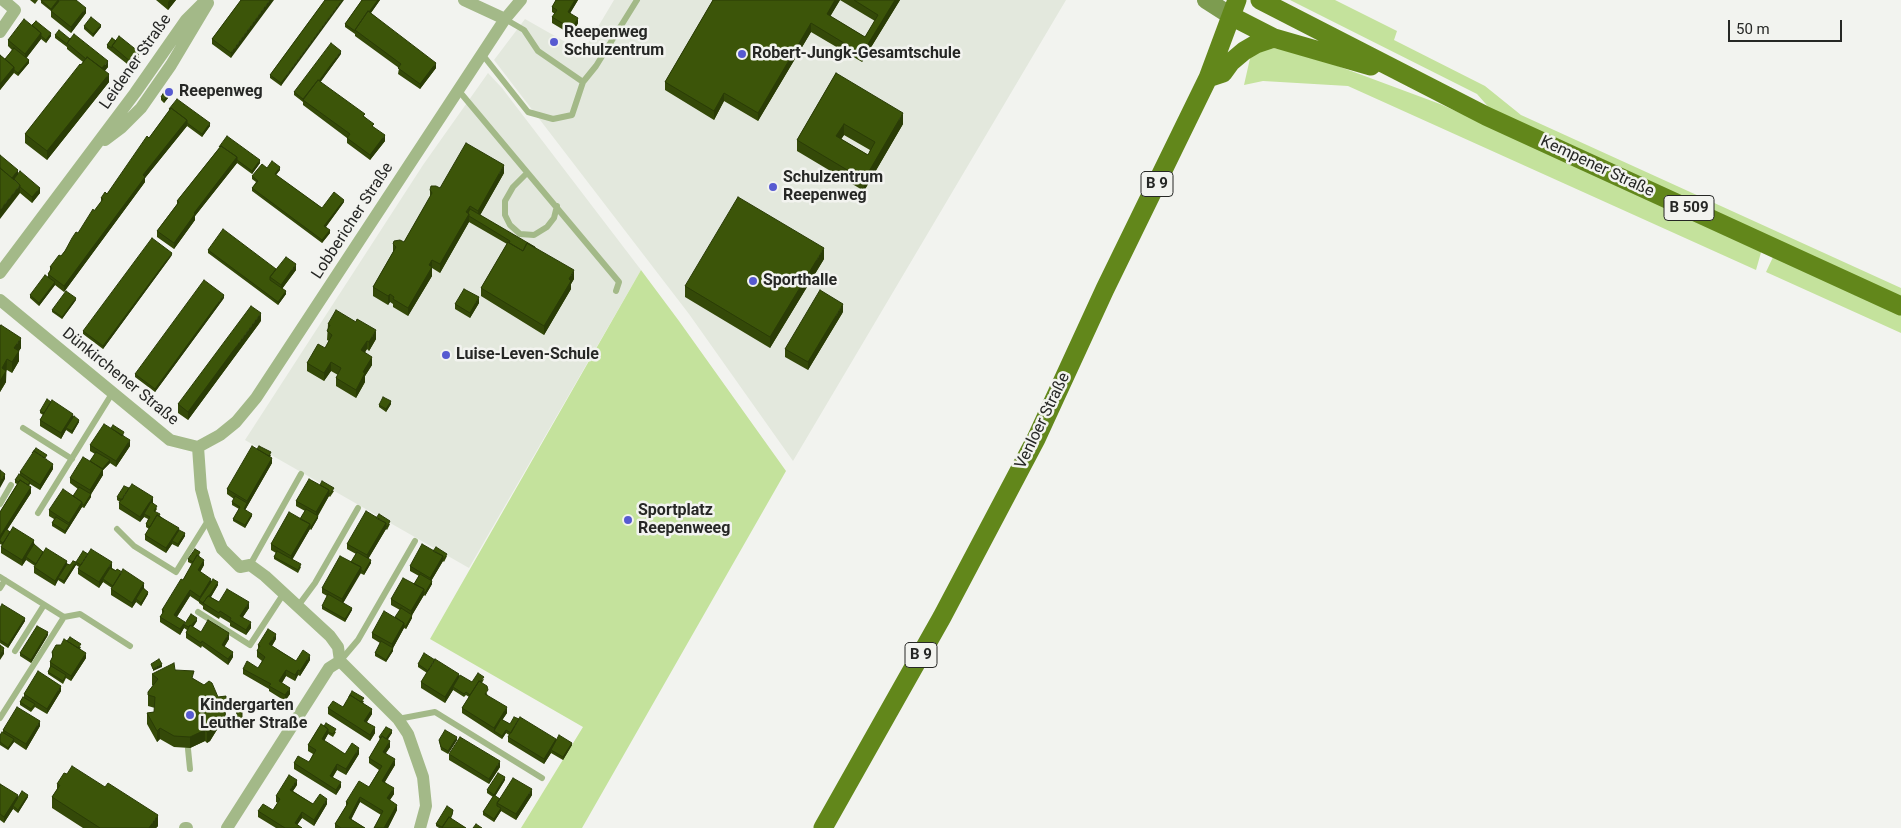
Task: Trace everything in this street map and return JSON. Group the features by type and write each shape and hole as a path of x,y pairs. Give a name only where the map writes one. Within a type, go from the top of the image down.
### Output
{"main road":[{"name":"Kempener Straße","path":"1260,0 1486,116 1901,306"},
{"name":"Kempener Straße","path":"1234,8 1274,38 1404,74"},
{"name":"Venloer Straße","path":"823,828 942,618 1036,439 1105,289 1208,78 1234,8"},
{"path":"1208,78 1223,73 1231,62 1244,51 1256,44 1274,38"}],"street":[{"path":"0,32 16,10 2,0"},
{"name":"Leidener Straße","path":"0,273 97,145 186,20 206,0"},
{"name":"Leidener Straße","path":"97,145 121,128 141,108 171,65 210,0"},
{"path":"464,0 505,19"},
{"name":"Lobbericher Straße","path":"198,447 220,435 236,422 256,398 505,19 521,0"},
{"path":"1206,0 1234,8"},
{"name":"Dünkirchener Straße","path":"0,300 170,440 198,447"},
{"path":"198,447 201,489 209,519 222,549 240,567 250,565 284,593 330,636 338,647 340,661 398,719 408,734 423,777 426,806 420,828"},
{"path":"228,828 329,668 340,661"}],"lane":[{"path":"482,54 528,112 553,120 572,115 582,82 596,66 637,0"},
{"path":"505,19 524,30 538,51 582,82"},
{"path":"459,91 619,282 616,291"},
{"path":"528,173 513,187 505,201 505,215 510,225 520,234 534,235 547,228 554,218 557,206"},
{"path":"38,513 113,392"},
{"path":"22,428 72,459"},
{"path":"250,565 302,474"},
{"path":"0,504 11,485"},
{"path":"298,606 315,583 358,508"},
{"path":"117,530 134,546 176,572 209,519"},
{"path":"340,661 358,640 415,541"},
{"path":"0,588 2,578 64,617 80,614 130,646"},
{"path":"198,612 250,645 284,593"},
{"path":"15,651 44,604"},
{"path":"0,718 64,617"},
{"path":"398,719 435,712 542,778"},
{"path":"188,749 190,769"}],"shaded area":[{"name":"Schulzentrum Reepenweg","path":"614,0 1066,0 793,461 689,314 494,60 525,19 583,52"},
{"name":"Luise-Leven-Schule","path":"488,73 502,88 641,270 469,568 245,440 423,165"}],"green space":[{"path":"1290,0 1335,0 1397,31 1394,40 1485,86 1521,115 1901,288 1901,298 1492,111 1477,94"},
{"path":"1267,48 1292,49 1440,104 1645,195 1762,249 1756,270 1348,86 1263,81 1244,85 1251,54"},
{"path":"1774,255 1901,312 1901,333 1766,272"},
{"name":"Sportplatz Reepenweeg","path":"641,270 786,471 582,828 521,828 583,727 430,639"}],"building":[{"path":"41,0 58,0 51,9"},
{"path":"60,0 76,0 86,8 71,27 51,11"},
{"path":"241,0 270,0 231,53 212,39"},
{"path":"325,0 342,0 281,83 270,75"},
{"path":"362,0 378,0 355,31 345,24"},
{"path":"556,0 575,0 568,12 578,18 572,29 552,17 557,10 552,7"},
{"name":"Robert-Jungk-Gesamtschule","path":"713,0 835,0 827,14 865,37 878,15 854,0 895,0 862,54 811,23 758,113 724,93 714,111 665,82"},
{"path":"368,11 436,63 420,84 398,68 401,64 355,30"},
{"path":"91,17 101,25 93,34 84,26"},
{"path":"24,19 41,33 25,54 8,40"},
{"path":"36,21 51,33 46,40 32,25"},
{"path":"59,30 70,39 67,44 55,35"},
{"path":"74,34 108,61 102,68 87,57 86,59 67,43"},
{"path":"119,36 139,52 131,62 112,46"},
{"path":"112,38 116,41 112,48 107,45"},
{"path":"331,43 341,51 303,99 294,92"},
{"path":"14,48 29,60 18,73 5,59"},
{"path":"0,55 14,67 0,84"},
{"path":"87,57 109,74 47,151 25,134"},
{"path":"836,73 903,113 864,180 797,140","holes":["844,124 875,142 868,155 836,136"]},
{"path":"318,80 365,114 363,116 374,124 372,126 385,135 370,155 347,138 350,134 303,100"},
{"path":"164,92 168,95 164,100 161,97"},
{"path":"177,99 210,123 202,134 187,123 187,120 171,108 169,109"},
{"path":"171,108 187,120 143,175 145,177 64,286 48,274 52,268 50,267 59,255 61,256 65,251 76,232 78,233 93,209 94,211 103,199 101,198 105,192 107,194 147,136 149,138"},
{"path":"227,136 260,160 252,171 237,160 237,157 221,146 219,147"},
{"path":"466,143 504,165 478,211 470,206 466,212 469,214 440,264 432,260 429,265 432,267 408,308 393,299 394,297 390,294 388,296 373,287 396,247 393,244 394,241 400,240 404,242 432,193 430,190 431,186 440,188"},
{"path":"221,146 237,157 194,213 174,243 157,231 179,202 177,201"},
{"path":"0,155 18,170 12,178 0,168"},
{"path":"272,161 280,167 275,174 322,208 334,192 344,200 324,226 330,230 322,240 252,188 258,181 252,176 262,164 267,168"},
{"path":"0,168 20,185 0,210"},
{"path":"20,171 40,188 32,197 14,179"},
{"name":"Sporthalle","path":"738,197 824,248 770,337 685,286"},
{"path":"470,209 535,247 535,248 527,243 523,251 509,243 510,241 469,216"},
{"path":"223,229 276,269 270,280 286,291 278,302 208,250"},
{"path":"152,238 172,253 103,346 83,331"},
{"path":"508,242 523,251 527,243 574,270 569,279 571,281 544,326 481,288"},
{"path":"286,257 296,264 281,285 270,277"},
{"path":"45,275 55,282 39,303 30,295"},
{"path":"204,280 224,295 155,389 135,374"},
{"path":"464,289 479,297 470,313 455,304"},
{"path":"820,290 843,304 808,362 785,349"},
{"path":"66,291 76,298 62,317 52,310"},
{"path":"251,306 261,313 188,412 178,404"},
{"path":"336,310 356,322 357,319 376,330 369,342 367,341 361,350 372,357 363,372 365,373 356,390 336,378 341,368 331,362 324,373 307,363 318,344 325,348 332,335 327,331 330,325 328,324"},
{"path":"0,326 21,338 14,348 19,351 12,362 7,359 2,368 6,371 0,381"},
{"path":"383,397 391,401 386,409 379,405"},
{"path":"47,399 51,402 44,413 40,411"},
{"path":"52,400 73,414 61,433 40,420"},
{"path":"74,416 79,420 72,431 66,428"},
{"path":"104,424 130,440 116,461 90,445"},
{"path":"113,425 124,432 122,436 111,428"},
{"path":"252,446 272,458 247,501 227,489"},
{"path":"259,446 271,452 269,456 257,449"},
{"path":"36,448 47,455 45,458 34,451 32,453"},
{"path":"34,451 53,464 40,485 20,472"},
{"path":"96,452 110,460 102,469 90,461"},
{"path":"83,457 103,469 90,490 70,478"},
{"path":"0,470 5,474 0,482"},
{"path":"19,474 30,482 28,485 20,480 19,482 15,480"},
{"path":"309,479 329,490 316,512 296,501"},
{"path":"20,480 31,487 0,536 0,512"},
{"path":"322,481 334,488 330,494 329,490 320,485"},
{"path":"132,484 153,497 140,517 119,503"},
{"path":"124,486 129,488 122,500 117,497"},
{"path":"79,487 91,494 84,505 73,496"},
{"path":"63,489 82,502 69,523 49,510"},
{"path":"235,496 247,503 244,509 252,514 245,525 233,519 240,507 232,502"},
{"path":"151,502 157,506 154,511 160,514 159,516 157,515 150,527 146,524 150,517 144,514"},
{"path":"306,509 318,516 311,527 310,524 300,519"},
{"path":"366,511 386,523 367,555 347,544"},
{"path":"289,512 310,524 291,556 271,544"},
{"path":"379,514 390,521 387,527 386,523 376,518"},
{"path":"157,515 179,528 166,548 145,535"},
{"path":"56,517 69,525 65,531 52,523"},
{"path":"13,527 34,540 22,560 1,547"},
{"path":"6,529 10,532 3,543 0,539"},
{"path":"179,530 185,533 178,544 172,541"},
{"path":"34,544 43,552 36,564 26,557"},
{"path":"422,544 443,556 430,578 410,566"},
{"path":"436,547 447,554 444,559 443,556 433,551"},
{"path":"46,548 67,561 55,581 34,567"},
{"path":"91,549 112,562 99,582 78,569"},
{"path":"195,549 200,552 193,562 188,559"},
{"path":"83,551 88,554 81,565 76,562"},
{"path":"277,551 301,564 298,570 274,557"},
{"path":"357,552 371,560 364,572 361,570 361,567 351,562"},
{"path":"197,555 204,560 198,570 211,579 200,597 190,590 174,615 185,622 180,629 160,617 164,611 162,610 181,579 183,580"},
{"path":"340,556 361,567 342,599 322,588"},
{"path":"73,561 76,562 64,581 58,578 67,564 70,565"},
{"path":"110,568 122,572 113,586 103,579"},
{"path":"123,569 144,583 132,603 111,589"},
{"path":"420,574 432,581 425,593 424,589 414,584"},
{"path":"403,578 424,589 411,611 391,599"},
{"path":"213,579 218,582 203,603 199,600"},
{"path":"143,588 148,592 141,603 136,599"},
{"path":"227,589 249,602 240,616 251,622 246,630 220,611 219,613 203,603 208,596 219,602"},
{"path":"328,594 352,608 345,619 322,606"},
{"path":"2,604 25,618 8,645 0,640 0,608"},
{"path":"401,608 412,615 406,626 395,617"},
{"path":"384,611 404,623 392,644 372,633"},
{"path":"191,614 197,618 189,627 184,625"},
{"path":"208,620 229,633 222,645 233,652 228,659 202,641 201,643 186,633 190,625 201,632"},
{"path":"37,626 48,632 31,660 20,653"},
{"path":"268,629 276,634 269,644 283,653 296,661 303,650 310,655 300,671 298,670 295,675 286,670 279,681 290,688 285,695 269,686 271,684 243,669 247,661 258,668 265,657 257,651 260,646 258,645"},
{"path":"70,637 81,644 78,648 67,641"},
{"path":"64,639 86,653 71,676 50,662 56,645 61,645"},
{"path":"381,641 393,648 386,660 375,653"},
{"path":"0,645 4,648 0,655"},
{"path":"424,653 435,660 428,671 418,664"},
{"path":"159,659 162,664 153,669 151,664"},
{"path":"435,659 459,674 445,697 421,682"},
{"name":"Kindergarten Leuther Straße","path":"174,663 175,670 194,671 192,678 204,685 209,681 212,683 218,697 226,696 225,719 218,717 210,731 207,732 205,730 190,737 174,736 160,728 157,731 147,713 154,712 155,697 148,695 148,692 158,679 152,674"},
{"path":"51,666 66,675 63,681 48,672"},
{"path":"38,671 61,686 47,709 24,694"},
{"path":"478,673 484,677 470,695 466,692 464,694 453,687 460,675 472,682"},
{"path":"479,681 487,686 488,690 485,694 507,707 494,728 462,708"},
{"path":"352,691 364,698 361,702 350,695"},
{"path":"350,695 372,709 364,721 375,727 370,735 328,708 333,701 343,707"},
{"path":"23,697 35,704 31,709 20,702"},
{"path":"17,707 40,721 26,744 3,730"},
{"path":"237,711 242,711 242,721 236,721"},
{"path":"514,717 519,719 511,733 506,730 502,736 494,731 501,719 510,724"},
{"path":"520,717 556,739 544,759 508,737"},
{"path":"326,723 336,729 333,734 328,732 328,729 324,726"},
{"path":"321,724 328,729 322,739 345,754 352,743 359,748 346,769 337,764 330,776 341,782 336,790 294,763 298,756 309,762 316,750 308,745"},
{"path":"386,727 392,730 386,739 382,736 381,738 379,737"},
{"path":"445,730 457,737 448,751 441,747 439,740"},
{"path":"2,732 14,739 8,748 0,742"},
{"path":"559,735 572,743 563,757 551,750"},
{"path":"382,736 390,741 383,752 395,759 382,781 394,788 387,798 397,805 384,828 374,828 383,811 360,797 349,818 365,828 341,828 335,824 359,781 369,787 382,766 369,758"},
{"path":"460,737 500,761 489,779 449,754"},
{"path":"72,766 105,787 108,783 158,815 149,828 100,828 52,797 60,785 57,784 64,773 67,774"},
{"path":"498,773 505,777 494,795 487,790"},
{"path":"289,775 297,780 290,790 313,804 320,794 327,799 314,820 302,812 295,823 302,828 285,828 258,811 263,804 273,810 280,799 276,796"},
{"path":"513,778 532,789 516,814 497,803"},
{"path":"0,784 18,795 4,817 0,814"},
{"path":"22,791 28,795 18,810 13,806"},
{"path":"494,795 500,799 497,806 501,808 494,819 483,812"},
{"path":"447,806 453,810 452,815 442,827 436,824"},
{"path":"449,817 466,828 442,828"},
{"path":"476,824 482,828 473,828"}],"place":[{"name":"Reepenweg Schulzentrum","path":"554,42"},
{"name":"Robert-Jungk-Gesamtschule","path":"742,54"},
{"name":"Reepenweg","path":"169,92"},
{"name":"Schulzentrum Reepenweg","path":"773,187"},
{"name":"Sporthalle","path":"753,281"},
{"name":"Luise-Leven-Schule","path":"446,355"},
{"name":"Sportplatz Reepenweeg","path":"628,520"},
{"name":"Kindergarten Leuther Straße","path":"190,715"}]}
